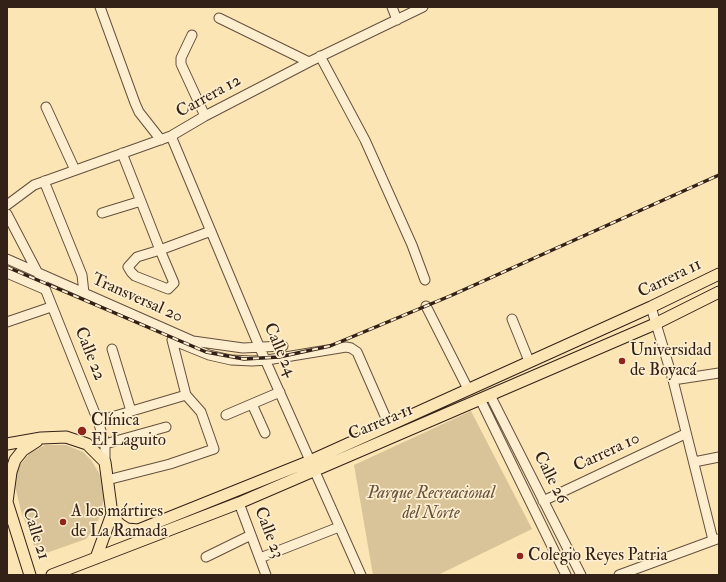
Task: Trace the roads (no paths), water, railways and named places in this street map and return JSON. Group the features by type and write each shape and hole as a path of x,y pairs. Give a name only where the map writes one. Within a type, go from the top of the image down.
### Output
{"main road":[{"name":"Carrera 11","path":"52,575 239,503 388,425 651,307 719,274"},
{"name":"Carrera 11","path":"112,514 119,524 127,529 138,530 312,466 485,397 655,324 719,292"},
{"path":"7,444 41,438 66,437 87,444 105,462"},
{"path":"7,502 10,472 15,460 24,450 41,438"},
{"name":"Calle 22","path":"105,462 112,514"},
{"name":"Calle 21","path":"7,502 30,575"},
{"path":"96,558 112,514"}],"street":[{"path":"100,7 139,112 161,140"},
{"path":"392,7 397,20"},
{"name":"Carrera 12","path":"7,206 21,193 44,181 171,136 205,116 320,56 423,7"},
{"path":"219,18 309,62"},
{"path":"192,36 181,58 181,64 205,116"},
{"path":"320,56 365,140 412,245 425,280"},
{"path":"46,107 75,170"},
{"name":"Calle 24","path":"171,136 259,346 267,360 312,466 361,575"},
{"path":"122,153 160,250 174,283 168,289 135,276 130,272 128,267 137,257 160,250 211,231"},
{"path":"44,181 82,275 84,293"},
{"path":"102,213 141,201"},
{"name":"Calle 22","path":"7,214 37,272 98,421 105,444 105,462"},
{"name":"Transversal 20","path":"7,259 193,341 243,348 283,346"},
{"path":"7,272 44,289"},
{"path":"426,306 468,389"},
{"path":"619,575 716,539 685,434 672,380 651,307"},
{"path":"7,322 51,308"},
{"path":"512,319 530,362"},
{"name":"Transversal 20","path":"186,395 172,340 209,355 231,360 267,360 346,347 357,352 388,425"},
{"path":"112,349 131,411"},
{"path":"672,380 719,373"},
{"path":"226,415 280,392"},
{"path":"98,421 186,395 201,412 214,449 170,464 107,480"},
{"name":"Calle 26","path":"485,397 543,501 581,575"},
{"name":"Calle 26","path":"485,397 566,575"},
{"path":"252,404 265,433"},
{"path":"105,444 166,427"},
{"name":"Carrera 10","path":"543,501 685,434"},
{"path":"694,462 719,457"},
{"name":"Calle 23","path":"239,503 266,575"},
{"path":"260,558 339,526"},
{"path":"206,557 251,535"}],"railway":[{"path":"7,267 206,352 244,359 279,357 330,346 450,296 719,175"}],"place":[{"name":"Universidad de Boyacá","path":"622,361"},
{"name":"Clínica El Laguito","path":"82,431"},
{"name":"A los mártires de La Ramada","path":"63,522"},
{"name":"Colegio Reyes Patria","path":"520,556"}],"park label":[{"name":"Parque Recreacional del Norte","path":"431,504"}]}
